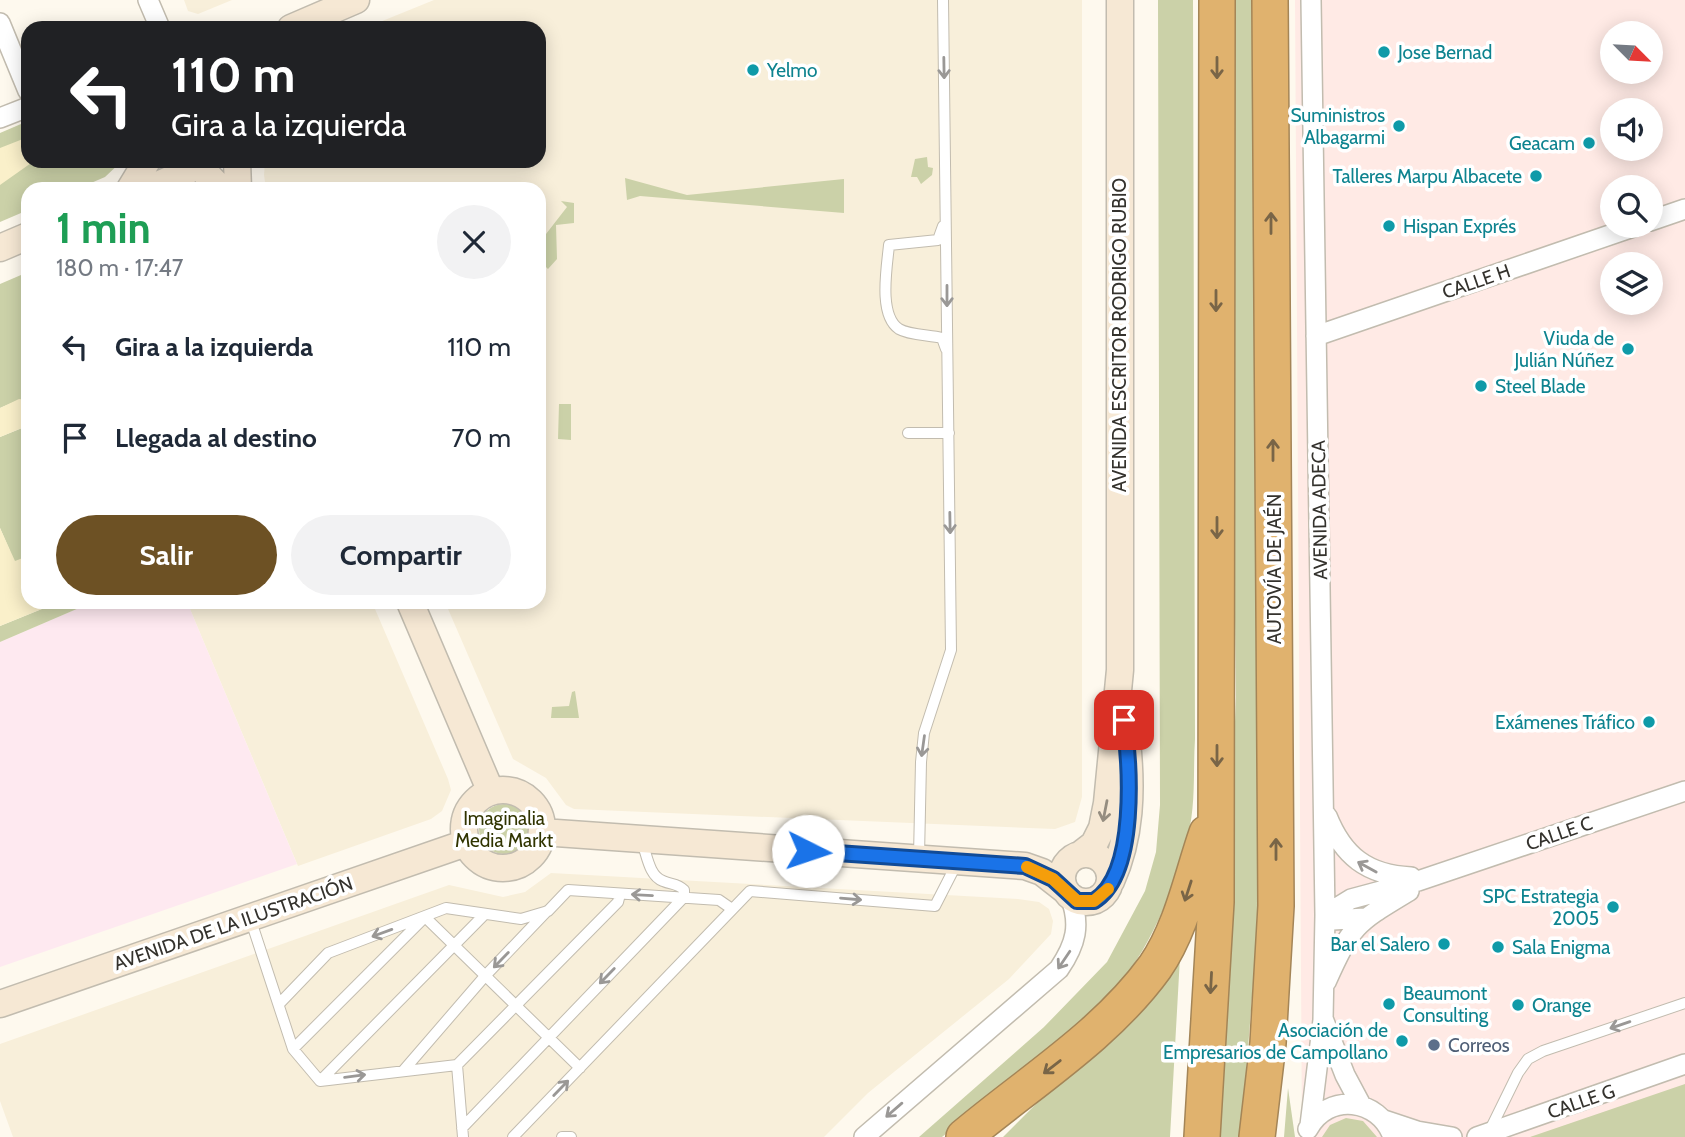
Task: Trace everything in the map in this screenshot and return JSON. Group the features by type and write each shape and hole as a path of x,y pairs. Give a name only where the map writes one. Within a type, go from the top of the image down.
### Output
{"highway":[{"path":"1202,1137 1216,902 1217,0"},
{"name":"AUTOVÍA DE JAÉN","path":"1257,1137 1268,1043 1276,906 1270,0"},
{"path":"964,1137 1113,1016 1156,965 1181,913 1217,803"},
{"path":"1265,1137 1274,1056 1276,906"}],"street":[{"path":"148,0 156,21"},
{"path":"307,21 355,0"},
{"name":"AVENIDA ESCRITOR RODRIGO RUBIO","path":"1077,855 1094,845 1102,828 1107,803 1120,670 1121,0"},
{"name":"AVENIDA ADECA","path":"1307,1131 1323,1020 1325,915 1311,0"},
{"path":"0,23 21,74"},
{"path":"0,118 21,110"},
{"path":"165,182 185,173 188,168"},
{"path":"198,168 214,182"},
{"path":"1663,217 1685,209"},
{"name":"CALLE H","path":"1316,336 1601,238"},
{"path":"0,248 21,239"},
{"path":"413,609 491,792"},
{"name":"AVENIDA ESCRITOR RODRIGO RUBIO","path":"1111,881 1119,862 1128,824 1128,751 1120,670"},
{"path":"512,791 523,795 538,811 542,832 534,853 515,867 489,866 471,853 466,843 466,818 471,807 491,792 512,791"},
{"name":"CALLE C","path":"1325,915 1351,899 1433,876 1685,791"},
{"name":"CALLE C","path":"1323,807 1343,849 1359,863 1390,876 1433,876"},
{"path":"542,832 1025,866 1090,853 1104,860 1111,881 1104,895 1094,901 1077,901 1042,872 1025,866"},
{"name":"AVENIDA DE LA ILUSTRACIÓN","path":"0,1004 466,843"},
{"path":"864,1137 1059,969 1071,950 1077,928 1077,915 1062,876 1077,855"},
{"name":"CALLE C","path":"1322,992 1344,941 1365,918 1433,876"},
{"path":"1325,915 1333,920 1365,918"},
{"name":"AVENIDA ADECA","path":"1323,1020 1345,1075 1361,1105"},
{"name":"CALLE G","path":"1483,1135 1685,1064"},
{"path":"1307,1131 1331,1107 1361,1105 1388,1128 1452,1137"}],"lane":[{"path":"919,859 920,762 925,733 951,650 943,0"},
{"path":"946,215 938,240 889,245 887,304 891,322 901,331 942,338 948,355"},
{"path":"908,433 949,433"},
{"path":"463,1133 548,1037 684,897 684,890 678,884 662,881 654,875 641,838"},
{"path":"513,1137 750,891 935,906 958,862"},
{"path":"403,1071 485,976 568,890 719,900 732,909"},
{"path":"320,1081 457,1065 618,902 620,894"},
{"path":"279,1004 328,953 446,908 464,909 482,916 521,919 548,911"},
{"path":"320,1081 482,916"},
{"path":"250,918 293,1049 320,1081"},
{"path":"425,918 580,1068"},
{"path":"293,1049 425,918"},
{"path":"1483,1135 1528,1059 1543,1051 1685,1003"},
{"path":"457,1065 463,1133"},
{"path":"562,1137 571,1137"}],"shaded area":[{"path":"184,0 232,0 198,14 188,11"},
{"path":"434,0 1082,0 1082,797 1075,822 1055,829 574,809 566,805 546,778 513,759 448,609 546,609 546,182 265,182 264,175 264,168 546,168 546,21 382,21"},
{"path":"1295,0 1685,0 1685,1137 1302,1137"},
{"path":"77,609 190,609 297,864 0,967 0,642"},
{"path":"190,609 375,609 448,779 451,790 442,811 431,819 298,866"},
{"path":"551,873 1018,899 1039,902 1049,909 1053,921 1051,934 1009,979 868,1093 824,1137 13,1137 0,1101 0,1044 449,885 503,897 525,892"}],"green space":[{"path":"1158,0 1193,0 1195,739 1191,823 1175,878 1158,920 1136,961 1109,996 1051,1051 942,1137 919,1137 1044,1027 1107,962 1145,891 1156,852 1160,805"},
{"path":"1227,0 1255,0 1260,812 1256,947 1241,1137 1214,1137 1224,996 1236,697"},
{"path":"21,124 21,168 115,168 105,177 93,182 21,182 21,213 0,222 0,133"},
{"path":"927,157 928,167 933,168 932,175 921,184 917,177 911,177 915,159"},
{"path":"625,178 687,195 844,179 844,213 640,196 627,200"},
{"path":"561,201 574,203 574,223 556,225 557,259 548,269 546,234 567,207"},
{"path":"21,275 21,400 0,408 0,284"},
{"path":"559,404 571,404 571,440 558,439"},
{"path":"21,428 21,559 15,562 0,548 10,551 0,528 0,437"},
{"path":"42,609 77,609 0,642 0,626"},
{"path":"575,691 579,718 551,718 552,707 569,706 572,692"},
{"name":"Imaginalia Media Markt","path":"504,804 521,812 529,829 521,846 504,854 487,846 479,829 487,812"},
{"path":"1181,939 1170,1137 1003,1137 1047,1093 1080,1068 1118,1029"},
{"path":"1685,1084 1685,1137 1530,1137"},
{"path":"1288,1088 1295,1137 1284,1137"},
{"path":"1346,1118 1363,1121 1377,1137 1322,1137 1330,1125"}],"sand":[{"path":"21,140 21,168 24,168 0,185 0,148"},
{"path":"21,399 21,428 0,437 0,408"},
{"path":"0,528 15,561 21,559 21,609 42,609 0,626"}],"slow traffic":[{"path":"1027,867 1053,879 1077,901 1094,901 1108,889"}],"place":[{"name":"Jose Bernad","path":"1384,52"},
{"name":"Yelmo","path":"753,70"},
{"name":"Suministros Albagarmi","path":"1399,126"},
{"name":"Geacam","path":"1589,143"},
{"name":"Talleres Marpu Albacete","path":"1536,176"},
{"name":"Hispan Exprés","path":"1389,226"},
{"name":"Viuda de Julián Núñez","path":"1628,349"},
{"name":"Steel Blade","path":"1481,386"},
{"name":"Exámenes Tráfico","path":"1649,722"},
{"name":"SPC Estrategia 2005","path":"1613,907"},
{"name":"Bar el Salero","path":"1444,944"},
{"name":"Sala Enigma","path":"1498,947"},
{"name":"Beaumont Consulting","path":"1389,1004"},
{"name":"Orange","path":"1518,1005"},
{"name":"Asociación de Empresarios de Campollano","path":"1402,1041"},
{"name":"Correos","path":"1434,1045"}],"route":[{"path":"808,851 1025,866 1053,879 1077,901 1094,901 1109,888 1119,862 1128,824 1128,751 1124,720"}]}
